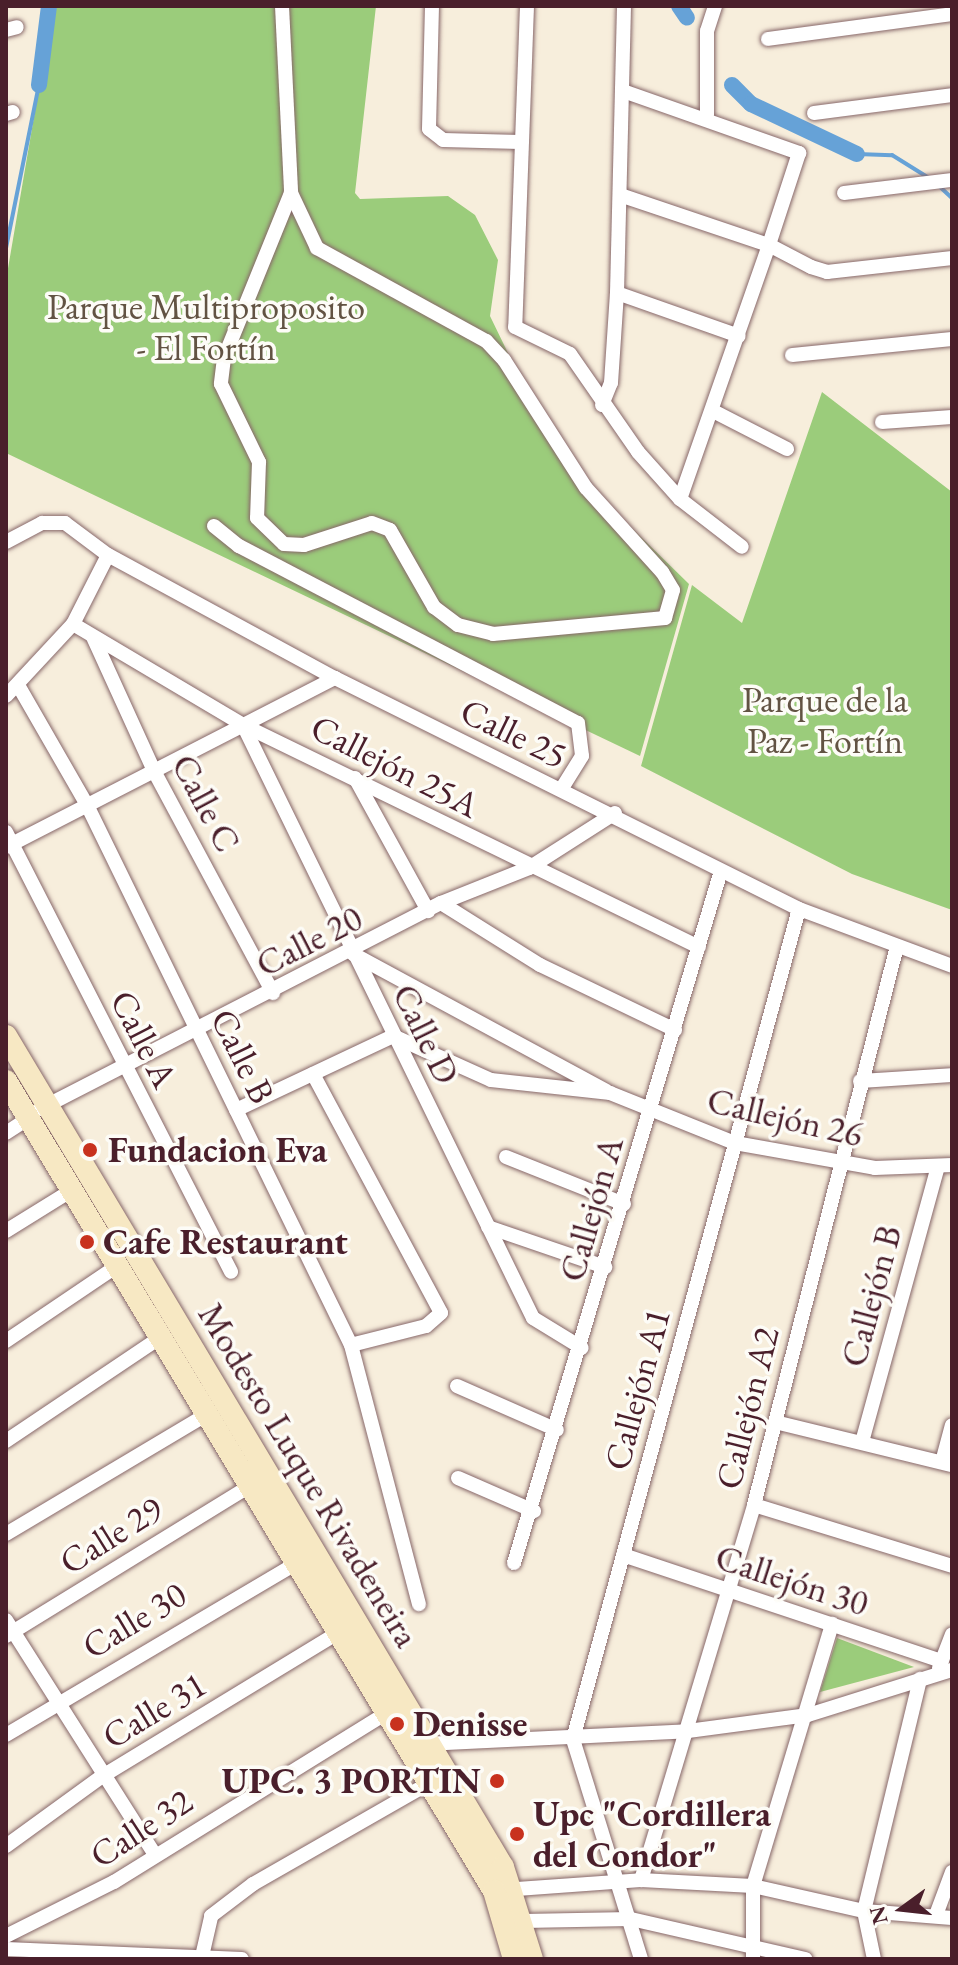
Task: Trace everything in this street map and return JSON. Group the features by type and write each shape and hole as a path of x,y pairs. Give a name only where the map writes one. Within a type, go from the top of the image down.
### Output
{"street":[{"path":"282,6 291,193 317,248 486,341 504,360 586,488 662,572 673,590 665,618 493,634 458,625 434,607 390,530 372,523 304,545 267,532 253,497 259,462 221,384 224,358 291,193"},
{"path":"432,6 429,129 443,140 520,142"},
{"path":"527,6 512,318 520,333 570,354 602,405 680,499 742,547"},
{"path":"602,405 611,383 617,293 624,6"},
{"path":"707,115 707,31 715,6"},
{"path":"768,39 952,14"},
{"path":"623,91 707,115 799,153 715,412 680,499"},
{"path":"814,113 952,95"},
{"path":"844,193 952,180"},
{"path":"620,195 769,245 827,272 952,258"},
{"path":"617,293 739,336"},
{"path":"792,355 952,339"},
{"path":"715,412 787,449"},
{"path":"882,422 952,417"},
{"name":"Calle 25","path":"6,542 42,523 65,523 108,555 335,678 561,790 615,813 721,871 799,909 952,966"},
{"path":"214,526 239,546 578,723 582,756 561,790"},
{"path":"6,696 73,624 108,555"},
{"name":"Callejón 25A","path":"73,624 243,725 355,777 529,868 699,947"},
{"name":"Calle C","path":"93,637 154,771 273,993"},
{"path":"8,841 87,805 335,678"},
{"name":"Calle B","path":"18,685 87,805 351,1345 419,1604"},
{"name":"Calle D","path":"243,725 533,1318 582,1348"},
{"path":"355,777 428,911"},
{"name":"Calle 20","path":"6,1133 46,1104 353,954 441,903 529,868 615,813"},
{"name":"Calle A","path":"8,841 231,1272"},
{"name":"Callejón A","path":"514,1563 534,1511 721,871"},
{"path":"441,903 540,965 675,1030"},
{"name":"Callejón A1","path":"573,1739 799,909"},
{"name":"Callejón A2","path":"641,1880 754,1505 897,946"},
{"name":"Callejón 26","path":"353,954 610,1093 651,1112 735,1143 840,1164 945,1166"},
{"name":"Modesto Luque Rivadeneira","path":"6,1036 430,1743 504,1890 514,1959"},
{"path":"236,1110 393,1036"},
{"name":"Callejón 26","path":"393,1036 519,1087 610,1093"},
{"path":"860,1081 951,1072"},
{"path":"313,1074 441,1313 426,1326 351,1345"},
{"name":"Modesto Luque Rivadeneira","path":"6,1081 24,1121 72,1190 429,1783 523,1921 532,1959"},
{"path":"48,1152 61,1145 84,1169"},
{"path":"506,1157 624,1204"},
{"name":"Callejón B","path":"862,1442 945,1166"},
{"path":"6,1231 72,1190"},
{"path":"488,1227 605,1267"},
{"path":"6,1341 117,1266"},
{"path":"6,1441 161,1337"},
{"path":"457,1386 557,1430"},
{"path":"6,1534 207,1414"},
{"path":"775,1422 947,1463 952,1425"},
{"path":"458,1478 534,1511"},
{"name":"Calle 29","path":"8,1629 250,1486"},
{"path":"754,1505 952,1566"},
{"path":"275,1526 294,1532 325,1566"},
{"name":"Callejón 30","path":"623,1555 832,1624 943,1668"},
{"name":"Calle 30","path":"6,1735 297,1563"},
{"path":"752,1951 753,1886 808,1715 832,1624"},
{"path":"8,1629 101,1777 154,1853"},
{"name":"Calle 31","path":"6,1846 101,1777 338,1633"},
{"path":"406,1745 688,1731 808,1715 920,1679 943,1668 952,1634"},
{"path":"352,1655 374,1648"},
{"path":"874,1959 864,1911 920,1679"},
{"name":"Calle 32","path":"6,1936 102,1889 154,1853 387,1713"},
{"path":"573,1739 641,1959"},
{"path":"203,1952 211,1916 227,1904 429,1783"},
{"path":"936,1915 952,1872"},
{"path":"504,1890 641,1880 753,1886 864,1911 952,1918"},
{"path":"523,1921 631,1919 752,1951 805,1959"},
{"path":"6,1949 203,1952 242,1958"}],"green space":[{"name":"Parque Multiproposito - El Fortín","path":"53,6 376,6 355,193 360,199 448,196 475,215 498,260 490,316 525,388 593,490 689,584 640,756 6,453 6,280"},
{"name":"Parque de la Paz - Fortín","path":"822,392 952,492 952,910 852,874 641,766 692,585 742,623"},
{"path":"837,1638 914,1667 820,1692"}],"waterway":[{"path":"39,85 49,6"},
{"path":"679,6 687,18"},
{"path":"6,248 39,85"},
{"path":"732,85 751,104 857,154"},
{"path":"857,154 892,155 929,178"},
{"path":"939,186 952,198"}],"place":[{"name":"Fundacion Eva","path":"90,1150"},
{"name":"Cafe Restaurant","path":"87,1242"},
{"name":"Denisse","path":"397,1724"},
{"name":"UPC. 3 PORTIN","path":"497,1781"},
{"name":"Upc \"Cordillera del Condor\"","path":"517,1834"}]}
